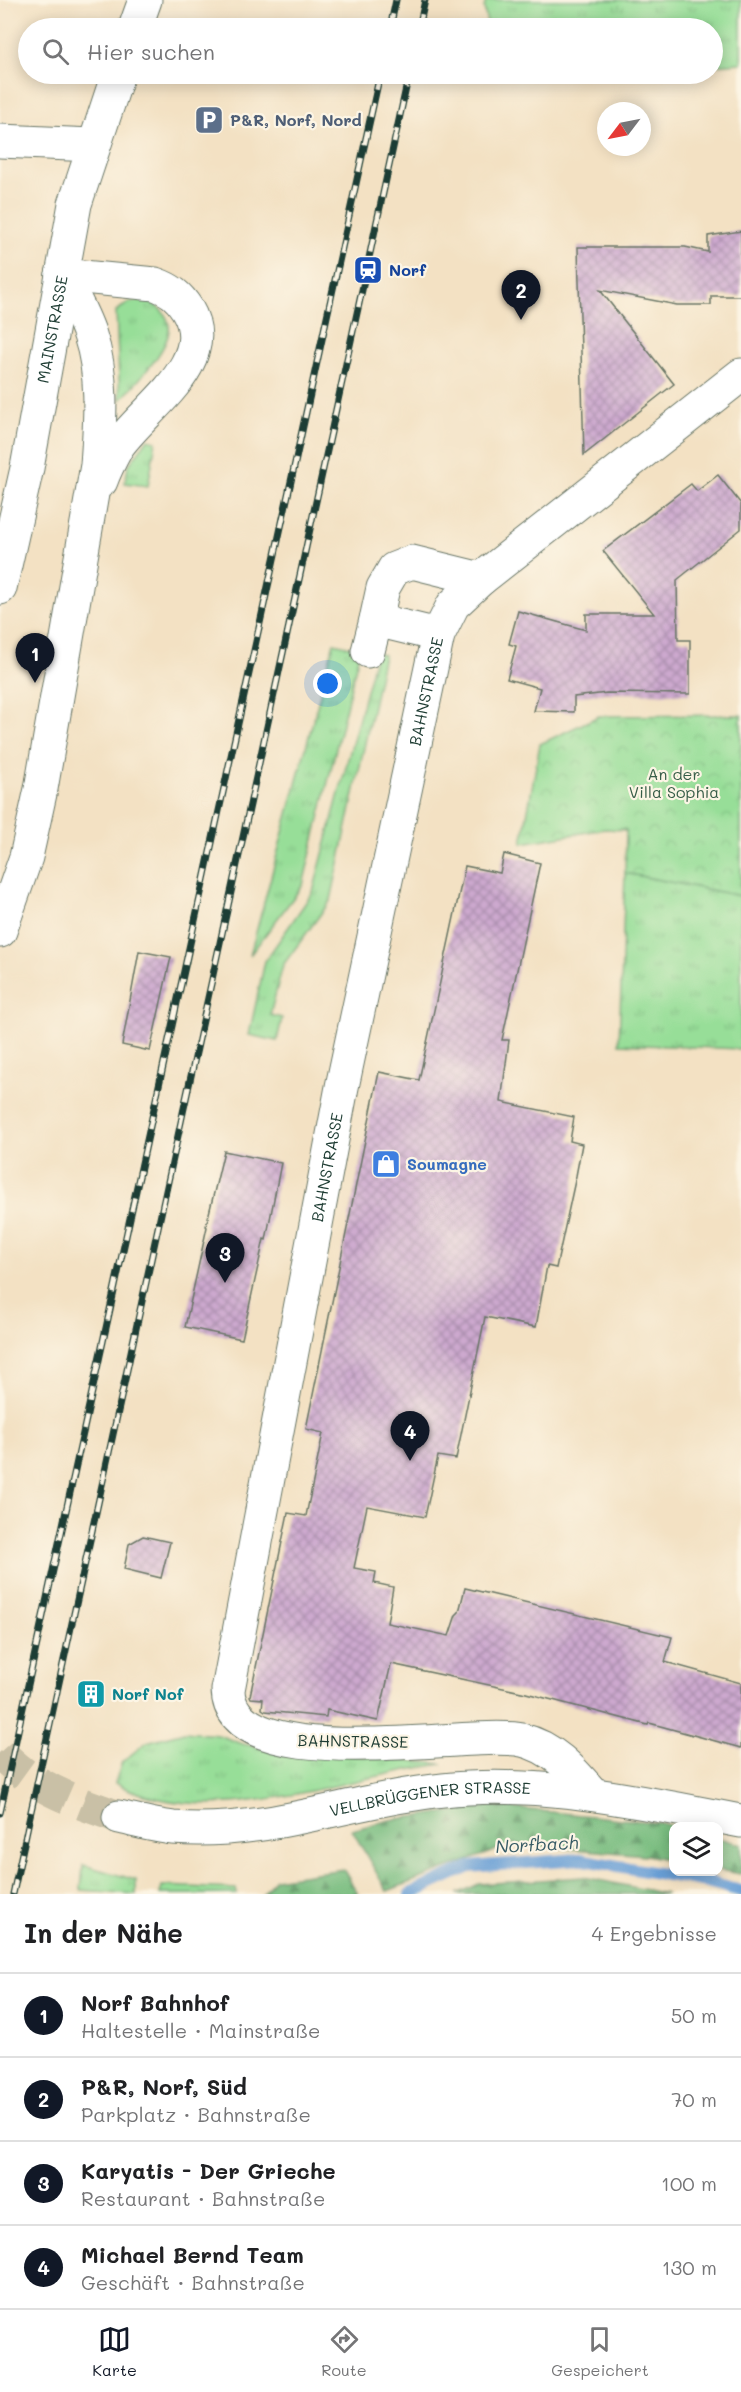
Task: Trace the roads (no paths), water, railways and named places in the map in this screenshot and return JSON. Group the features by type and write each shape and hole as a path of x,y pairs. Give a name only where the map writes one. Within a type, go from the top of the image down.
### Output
{"street":[{"path":"139,18 145,0"},
{"name":"MAINSTRASSE","path":"0,588 25,479 75,204 114,84"},
{"path":"0,141 93,145"},
{"path":"62,275 166,287 176,294 185,306 193,320 196,335 194,350 185,368 118,446 106,468 91,506"},
{"path":"0,931 26,857 39,800 91,506 100,414 97,364 89,333 62,275"},
{"name":"BAHNSTRASSE","path":"593,1794 570,1768 545,1748 522,1740 494,1738 441,1742 325,1744 295,1741 268,1733 239,1719 230,1706 228,1690 342,1087 438,635 453,605 481,579 741,375"},
{"path":"368,651 382,588 394,569 412,561 481,579"},
{"path":"376,620 438,635"},
{"name":"VELLBRÜGGENER STRASSE","path":"119,1817 172,1828 208,1829 285,1821 379,1800 443,1790 496,1787 593,1794 741,1821"}],"waterway":[{"name":"Norfbach","path":"410,1894 469,1867 579,1859 707,1882 741,1891"}],"tunnel":[{"path":"0,1752 12,1764 40,1784 71,1799 119,1817"}],"railway":[{"path":"392,18 396,0"},
{"path":"421,18 425,0"},
{"path":"0,1813 378,84"},
{"path":"13,1894 407,84"}],"place":[{"name":"P&R, Norf, Nord","path":"209,120"},
{"name":"Norf","path":"368,270"},
{"name":"P&R, Norf, Süd","path":"521,320"},
{"name":"Norf Bahnhof","path":"35,683"},
{"name":"Soumagne","path":"386,1164"},
{"name":"Karyatis - Der Grieche","path":"225,1283"},
{"name":"Michael Bernd Team","path":"410,1461"},
{"name":"Norf Nof","path":"91,1694"}],"park label":[{"name":"An der Villa Sophia","path":"674,783"}]}
